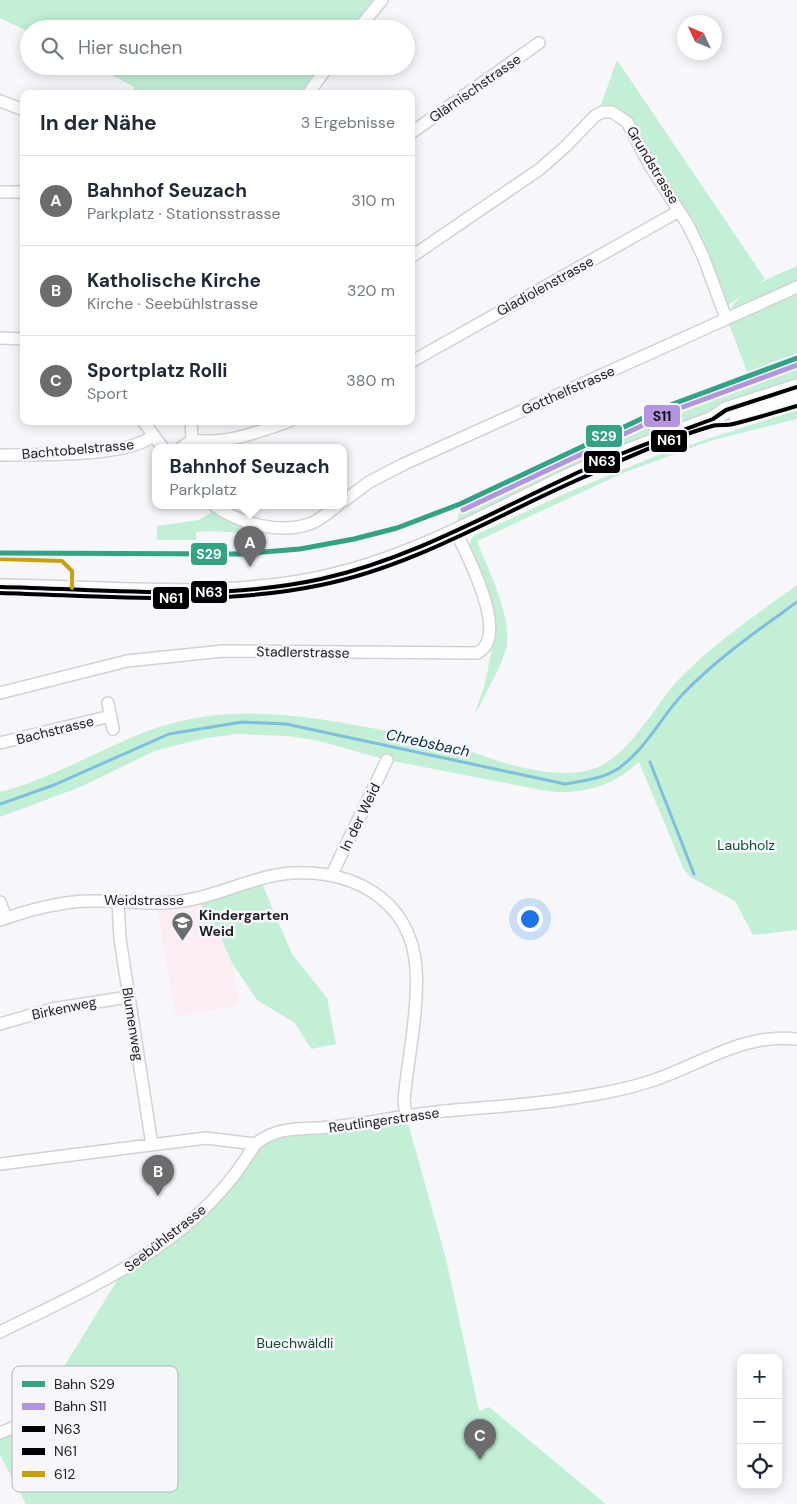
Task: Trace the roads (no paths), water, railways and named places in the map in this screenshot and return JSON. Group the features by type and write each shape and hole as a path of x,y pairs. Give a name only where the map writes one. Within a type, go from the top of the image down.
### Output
{"main road":[{"path":"0,587 184,590 268,587 319,579 363,568 412,551 456,532 564,479 714,419 726,410 797,387"},
{"path":"714,419 729,419 797,399"}],"street":[{"path":"365,20 382,0"},
{"name":"Glärnischstrasse","path":"415,130 539,43"},
{"path":"311,90 322,75"},
{"path":"0,100 20,108"},
{"name":"Grundstrasse","path":"415,254 540,169 560,152 591,118 602,112 617,114 627,122 646,158 679,211 703,256 726,318"},
{"path":"0,192 20,192"},
{"name":"Gladiolenstrasse","path":"415,360 679,211"},
{"name":"Gotthelfstrasse","path":"347,498 370,482 397,468 797,287"},
{"path":"0,338 20,339"},
{"path":"146,425 160,444"},
{"path":"191,425 192,440"},
{"path":"186,444 192,440 210,442 228,440 277,425"},
{"name":"Bachtobelstrasse","path":"0,455 63,453 132,447 153,436"},
{"path":"220,509 230,515 251,522 289,527 316,521 333,509"},
{"name":"Stadlerstrasse","path":"0,693 120,662 206,651 478,653 487,645 490,638 486,609 475,573 456,532"},
{"name":"Bachstrasse","path":"108,703 113,729"},
{"name":"Bachstrasse","path":"0,743 111,716"},
{"name":"In der Weid","path":"332,874 388,760"},
{"name":"Weidstrasse","path":"3,919 63,904 118,901 177,902 210,896 266,877 299,873 332,874 367,888 384,901 403,925 413,948 416,983 404,1100 406,1116"},
{"name":"Blumenweg","path":"118,901 120,939 128,997 152,1145"},
{"path":"0,902 3,919"},
{"name":"Birkenweg","path":"0,1024 52,1009 128,997"},
{"name":"Reutlingerstrasse","path":"254,1144 267,1135 280,1130 330,1127 406,1116 551,1101 620,1090 657,1079 739,1045 776,1037 797,1040"},
{"path":"0,1164 206,1138 254,1144"},
{"name":"Seebühlstrasse","path":"0,1332 123,1271 153,1251 213,1201 240,1170 254,1144"},
{"path":"0,1433 12,1428"}],"waterway":[{"name":"Chrebsbach","path":"0,804 54,785 169,734 242,722 286,724 565,784 604,776 626,763 635,754 673,705 708,670 797,602"},
{"path":"650,762 694,874"}],"rail line":[{"name":"S29","path":"0,553 240,554 300,549 354,539 397,528 460,504 673,404 797,358"},
{"name":"S11","path":"463,510 675,410 797,365"}],"place":[{"name":"Bahnhof Seuzach","path":"250,567"},
{"name":"Kindergarten Weid","path":"183,942"},
{"name":"Katholische Kirche","path":"158,1196"},
{"name":"Sportplatz Rolli","path":"480,1460"}],"park label":[{"name":"Laubholz","path":"746,845"},
{"name":"Buechwäldli","path":"295,1343"}]}
